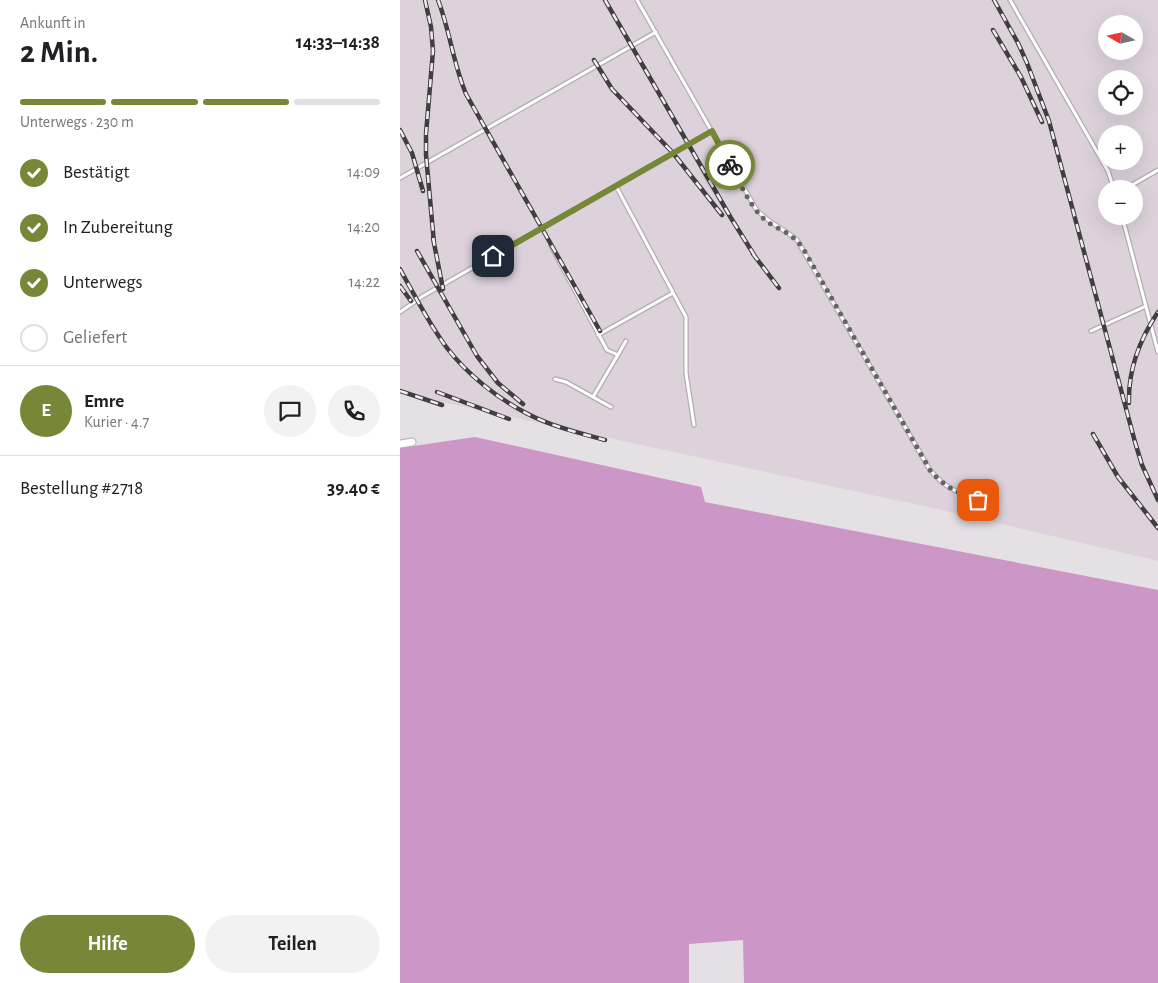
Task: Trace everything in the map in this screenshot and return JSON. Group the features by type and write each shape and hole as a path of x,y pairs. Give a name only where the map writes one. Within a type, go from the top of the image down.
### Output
{"street":[{"path":"400,444 412,442"}],"lane":[{"path":"637,0 756,210 765,220 797,240 804,250 930,470 940,482 951,490 978,500"},
{"path":"1010,0 1108,171 1111,180"},
{"path":"400,178 656,32"},
{"path":"400,312 423,296 712,131"},
{"path":"1141,180 1158,170"},
{"path":"616,186 686,317 686,373 694,425"},
{"path":"1124,225 1158,352"},
{"path":"551,246 607,350 618,355"},
{"path":"598,334 673,293"},
{"path":"1091,331 1146,306"},
{"path":"593,397 626,340"},
{"path":"555,380 566,382 611,407"}],"shaded area":[{"path":"400,0 1158,0 1158,561 942,510 400,393"},
{"path":"475,437 701,487 705,502 1158,590 1158,983 744,983 743,940 689,944 689,983 400,983 400,448"}],"railway":[{"path":"425,0 431,27 433,51 426,155 434,243"},
{"path":"438,0 466,94 600,331"},
{"path":"605,0 756,258"},
{"path":"994,0 1018,43 1049,121 1135,442 1142,465 1158,500"},
{"path":"993,30 1021,77 1042,122"},
{"path":"594,60 612,89 673,153 722,215"},
{"path":"400,130 412,153 423,191"},
{"path":"433,238 443,289"},
{"path":"417,251 477,356 498,383 523,404"},
{"path":"753,254 779,288"},
{"path":"400,269 440,339 455,358 483,385 535,418 605,440"},
{"path":"400,286 411,301"},
{"path":"1129,403 1129,391 1136,355 1158,312"},
{"path":"400,391 442,405"},
{"path":"437,392 509,419"},
{"path":"1093,434 1118,477 1158,528"}],"way so far":[{"path":"730,165 756,210 765,220 797,240 804,250 930,470 940,482 951,490 978,500"}],"route":[{"path":"493,256 712,131 730,165"}]}
